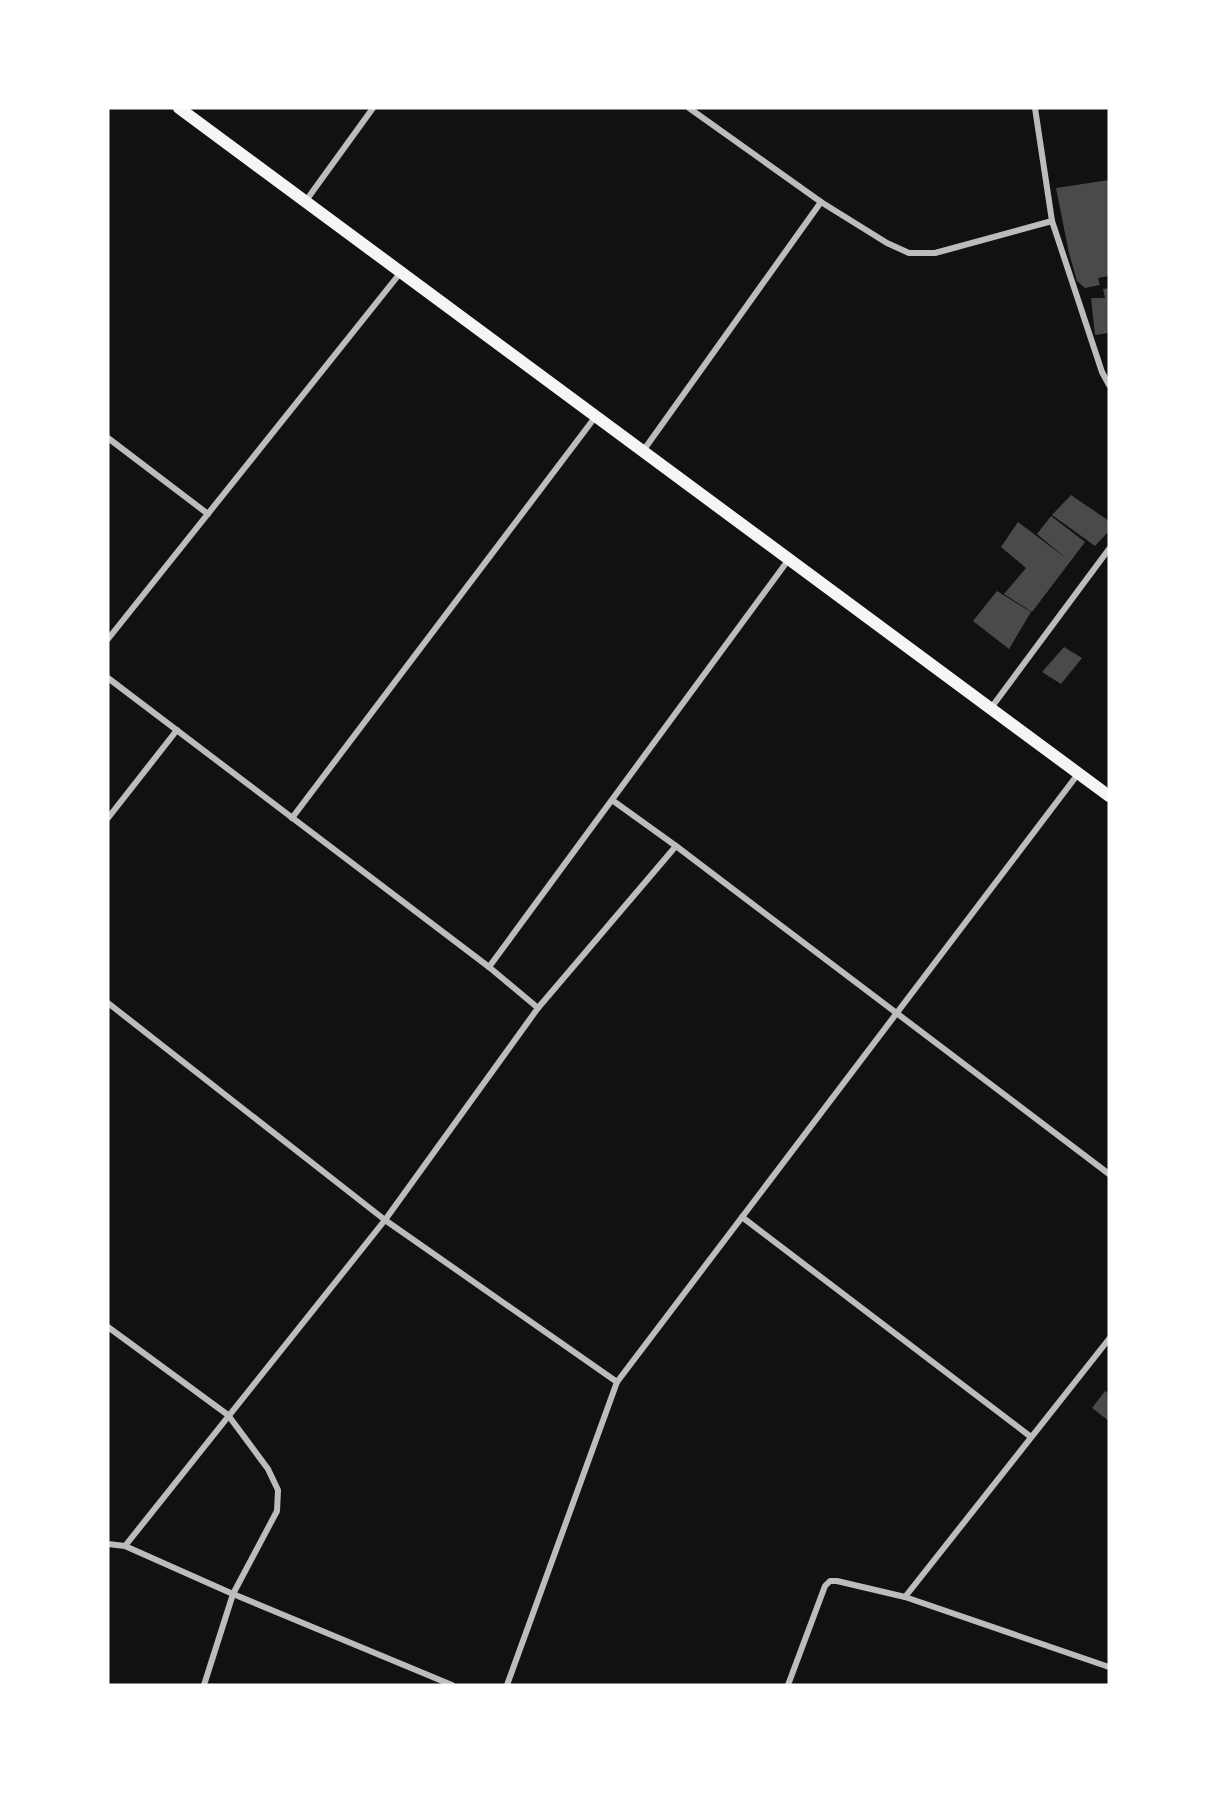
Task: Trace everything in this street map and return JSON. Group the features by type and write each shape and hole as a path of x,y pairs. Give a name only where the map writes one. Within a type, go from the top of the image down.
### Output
{"main road":[{"path":"179,108 1109,796"}],"street":[{"path":"305,202 373,108"},
{"path":"688,108 821,202 886,243 909,253 934,253 1052,221"},
{"path":"1035,108 1052,221 1102,372 1109,385"},
{"path":"643,451 821,202"},
{"path":"108,639 401,272"},
{"path":"292,818 596,416"},
{"path":"108,438 208,514"},
{"path":"991,709 1109,549"},
{"path":"489,967 789,559"},
{"path":"108,678 489,967 538,1008"},
{"path":"108,818 177,730"},
{"path":"507,1685 617,1382 1078,773"},
{"path":"612,800 1109,1174"},
{"path":"125,1546 385,1220 538,1008 676,846"},
{"path":"108,1003 385,1220 617,1382"},
{"path":"742,1217 1031,1437"},
{"path":"108,1327 228,1415 268,1469 278,1490 277,1510 232,1594 204,1685"},
{"path":"905,1597 1109,1339"},
{"path":"108,1544 125,1546 232,1594 452,1685"},
{"path":"788,1685 825,1586 830,1581 905,1597 1109,1667"}],"building":[{"path":"1109,180 1109,276 1098,278 1100,285 1085,288 1077,281 1056,188"},
{"path":"1109,288 1109,333 1095,335 1091,298 1105,298 1103,289"},
{"path":"1071,495 1109,521 1109,531 1095,546 1052,515"},
{"path":"1051,516 1085,542 1032,612 1004,594 1026,568 1001,547 1018,522 1067,559 1037,534"},
{"path":"997,591 1031,612 1009,649 973,621"},
{"path":"1064,647 1082,658 1061,684 1042,672"},
{"path":"1105,1391 1109,1394 1109,1421 1092,1408"}]}
